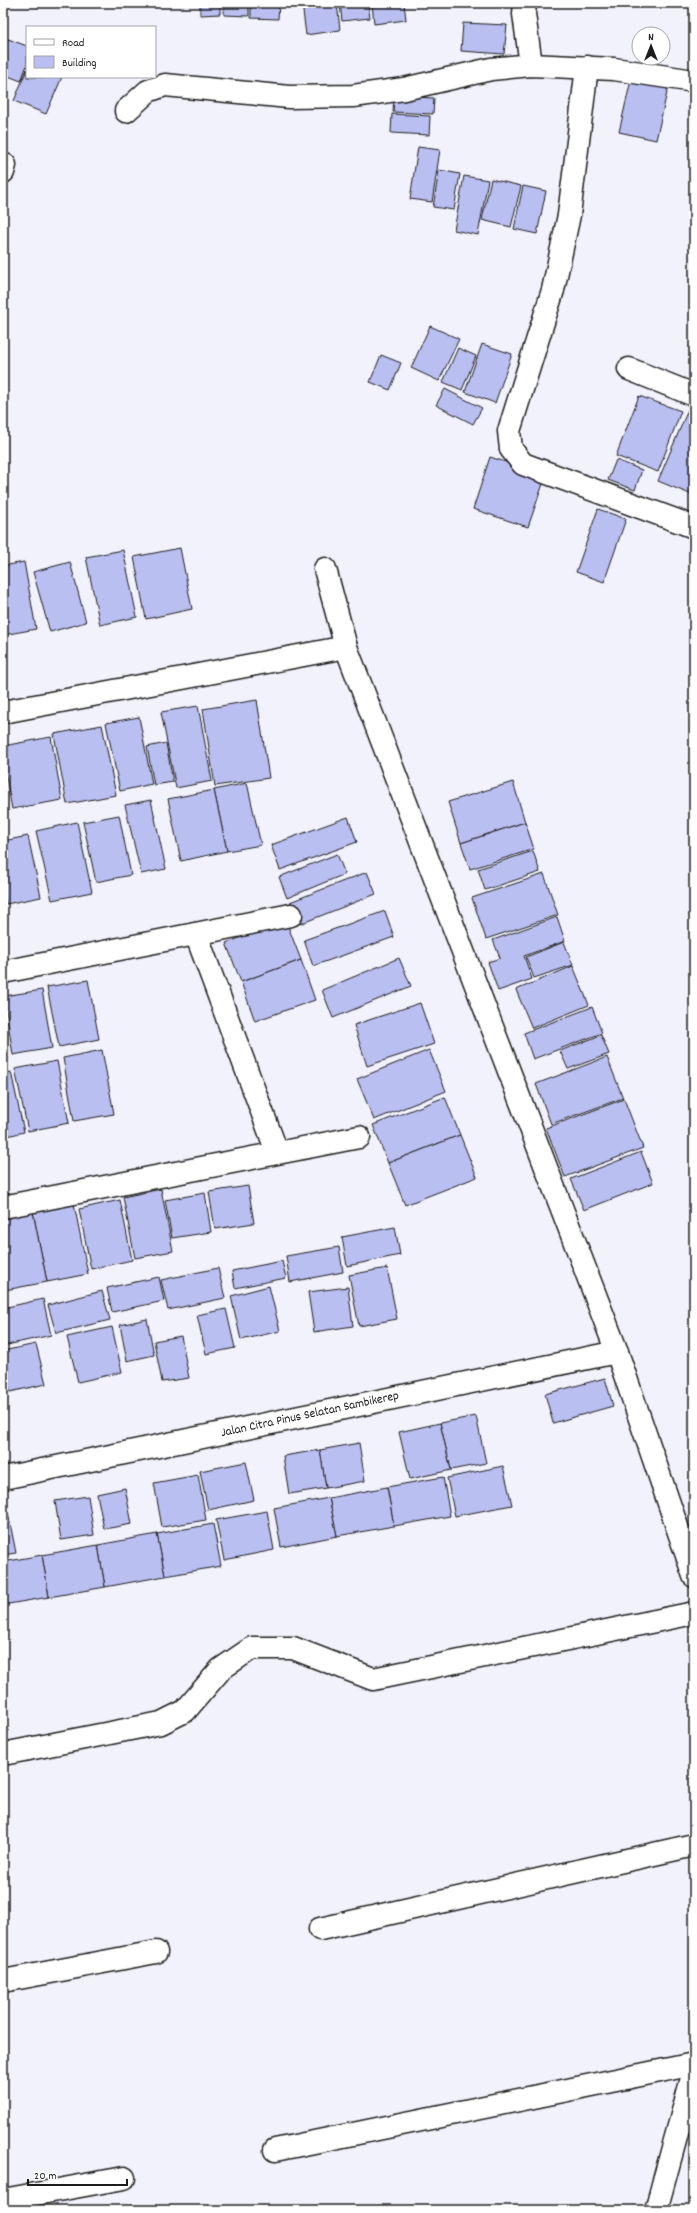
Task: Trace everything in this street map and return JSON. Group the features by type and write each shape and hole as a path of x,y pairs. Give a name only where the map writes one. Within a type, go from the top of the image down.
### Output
{"street":[{"path":"525,3 524,14 531,64"},
{"path":"126,111 148,91 165,85 289,97 353,96 404,89 491,70 531,64 587,67 694,81"},
{"path":"587,67 569,215 553,290 509,431 511,449 523,464 694,527"},
{"path":"629,369 694,395"},
{"path":"325,570 346,647 617,1352 694,1576"},
{"path":"3,712 346,647"},
{"path":"3,972 291,915"},
{"path":"196,934 277,1152"},
{"path":"3,1206 359,1136"},
{"name":"Jalan Citra Pinus Selatan Sambikerep","path":"3,1478 617,1352"},
{"path":"3,1754 161,1723 185,1711 221,1669 252,1648 293,1648 373,1678 694,1613"},
{"path":"320,1929 694,1845"},
{"path":"3,1981 156,1952"},
{"path":"275,2150 694,2064"},
{"path":"656,2210 694,2071"},
{"path":"3,2200 124,2178"}],"building":[{"path":"200,3 220,3 220,14 200,15"},
{"path":"224,3 249,3 249,16 224,15"},
{"path":"251,3 279,3 278,19 251,18"},
{"path":"302,3 337,3 340,30 306,35"},
{"path":"340,3 368,3 370,18 342,21"},
{"path":"372,3 404,3 406,20 374,24"},
{"path":"463,23 507,25 504,54 461,51"},
{"path":"8,39 26,46 26,68 21,81 3,74 3,53"},
{"path":"26,71 26,78 62,78 46,114 14,101"},
{"path":"631,80 668,88 656,140 619,132"},
{"path":"394,96 434,98 433,114 393,112"},
{"path":"392,114 430,116 429,135 391,133"},
{"path":"418,147 440,150 432,202 410,199"},
{"path":"439,170 460,174 454,210 433,207"},
{"path":"464,176 488,180 478,235 454,230"},
{"path":"491,179 521,186 511,227 482,220"},
{"path":"523,186 546,191 537,234 514,229"},
{"path":"430,326 459,339 439,381 411,368"},
{"path":"482,344 512,354 495,403 465,392"},
{"path":"458,348 476,356 462,390 443,382"},
{"path":"381,355 401,363 390,390 370,382"},
{"path":"445,389 482,408 473,424 436,405"},
{"path":"639,396 681,411 658,472 616,456"},
{"path":"693,398 694,483 690,494 658,481"},
{"path":"490,457 546,475 528,527 473,509"},
{"path":"616,460 642,470 635,490 608,480"},
{"path":"598,509 626,519 604,582 576,572"},
{"path":"180,548 192,609 146,619 134,557"},
{"path":"123,550 137,617 100,625 86,557"},
{"path":"24,562 36,629 3,635 3,566"},
{"path":"70,562 86,622 50,632 33,572"},
{"path":"257,700 269,778 215,786 203,709"},
{"path":"198,706 212,781 176,788 161,712"},
{"path":"139,717 152,784 120,791 106,723"},
{"path":"102,725 116,795 67,804 54,734"},
{"path":"51,737 62,800 12,809 3,761 3,746"},
{"path":"166,743 173,782 154,785 147,747"},
{"path":"513,782 525,822 461,843 448,802"},
{"path":"247,783 261,845 227,851 214,790"},
{"path":"214,790 227,851 181,861 168,799"},
{"path":"3,795 6,814 3,815"},
{"path":"151,800 166,869 141,874 125,805"},
{"path":"119,815 131,875 96,882 83,822"},
{"path":"348,817 357,842 280,870 271,845"},
{"path":"77,822 92,892 52,900 36,831"},
{"path":"525,822 534,849 470,869 461,843"},
{"path":"28,836 41,897 6,904 3,889 3,841"},
{"path":"533,851 540,872 485,890 478,869"},
{"path":"337,854 345,874 287,898 279,877"},
{"path":"367,872 376,894 300,924 290,902"},
{"path":"544,874 558,915 486,939 472,898"},
{"path":"385,911 394,937 313,966 304,940"},
{"path":"557,917 565,941 524,956 532,979 498,991 488,962 500,958 493,940"},
{"path":"286,921 301,960 241,982 226,943"},
{"path":"564,942 573,965 534,978 526,957"},
{"path":"399,958 411,986 333,1018 322,990"},
{"path":"301,960 315,1000 255,1021 241,982"},
{"path":"573,966 589,1005 532,1028 516,990"},
{"path":"88,980 99,1039 59,1047 47,987"},
{"path":"42,990 52,1048 13,1055 4,996"},
{"path":"420,1003 434,1044 367,1066 354,1025"},
{"path":"592,1007 602,1033 533,1059 524,1033"},
{"path":"3,1034 8,1060 3,1061"},
{"path":"601,1035 609,1054 568,1069 560,1051"},
{"path":"102,1050 114,1114 74,1121 63,1058"},
{"path":"429,1050 446,1091 374,1120 357,1079"},
{"path":"607,1057 623,1098 551,1124 536,1084"},
{"path":"57,1061 69,1123 28,1131 15,1069"},
{"path":"11,1072 24,1132 3,1137 3,1074"},
{"path":"445,1097 460,1135 388,1163 373,1125"},
{"path":"624,1099 643,1148 565,1177 546,1128"},
{"path":"460,1135 477,1177 405,1205 388,1163"},
{"path":"641,1152 653,1183 584,1210 571,1179"},
{"path":"248,1186 254,1223 215,1229 209,1192"},
{"path":"161,1189 173,1251 135,1258 123,1197"},
{"path":"205,1193 211,1232 172,1238 165,1200"},
{"path":"120,1200 132,1260 91,1269 79,1209"},
{"path":"74,1204 88,1274 47,1282 33,1212"},
{"path":"33,1212 47,1282 5,1290 3,1279 3,1218"},
{"path":"395,1227 400,1255 347,1266 342,1237"},
{"path":"339,1247 343,1272 290,1282 286,1256"},
{"path":"282,1261 286,1278 235,1288 232,1271"},
{"path":"218,1268 225,1298 168,1310 161,1280"},
{"path":"387,1268 397,1319 359,1326 349,1275"},
{"path":"159,1277 164,1301 112,1312 107,1288"},
{"path":"269,1286 280,1331 241,1340 231,1296"},
{"path":"348,1287 353,1326 314,1332 308,1292"},
{"path":"102,1291 110,1320 56,1333 48,1305"},
{"path":"43,1299 51,1335 3,1346 3,1308"},
{"path":"226,1309 235,1348 206,1354 197,1315"},
{"path":"147,1319 154,1355 127,1361 120,1325"},
{"path":"112,1327 122,1372 78,1382 67,1337"},
{"path":"181,1336 189,1378 162,1382 154,1341"},
{"path":"36,1344 46,1384 10,1392 3,1363 3,1351"},
{"path":"605,1378 613,1406 553,1423 545,1394"},
{"path":"476,1416 486,1463 451,1470 440,1423"},
{"path":"440,1423 451,1470 410,1479 399,1432"},
{"path":"359,1443 365,1481 326,1488 320,1450"},
{"path":"320,1450 326,1488 289,1494 283,1456"},
{"path":"246,1462 254,1500 208,1510 200,1471"},
{"path":"503,1466 512,1505 455,1516 447,1478"},
{"path":"198,1475 206,1520 162,1527 154,1483"},
{"path":"443,1477 450,1516 394,1526 387,1487"},
{"path":"387,1487 394,1526 337,1536 329,1498"},
{"path":"125,1488 132,1524 104,1529 97,1494"},
{"path":"88,1496 94,1535 61,1540 55,1501"},
{"path":"329,1498 337,1536 281,1547 274,1508"},
{"path":"267,1511 274,1550 224,1560 216,1520"},
{"path":"8,1513 16,1553 3,1555 3,1514"},
{"path":"213,1524 221,1566 165,1576 157,1534"},
{"path":"157,1534 165,1576 105,1587 98,1545"},
{"path":"98,1545 105,1587 49,1597 42,1555"},
{"path":"42,1555 49,1597 3,1605 3,1562"}]}
